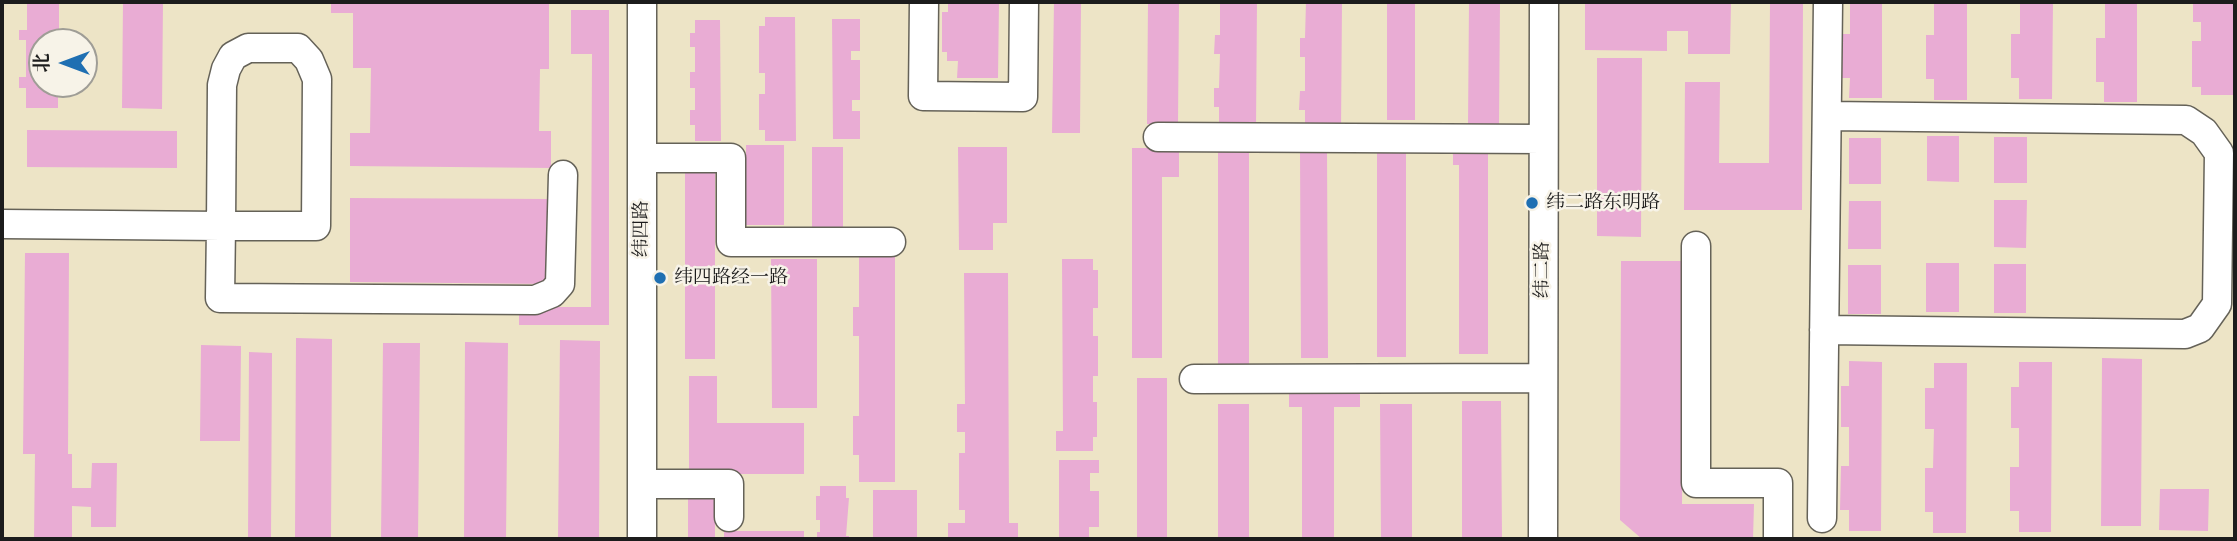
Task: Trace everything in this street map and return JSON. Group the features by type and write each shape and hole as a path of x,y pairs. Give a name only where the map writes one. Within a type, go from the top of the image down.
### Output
{"street":[{"name":"纬四路","path":"642,2 642,539"},
{"path":"923,2 923,96 1023,97 1024,2"},
{"name":"纬二路","path":"1543,539 1544,2"},
{"path":"1822,518 1828,2"},
{"path":"2,224 221,226 316,226 317,79 309,60 298,48 248,48 233,56 222,85 221,226 220,298 535,300 552,293 560,284 563,175"},
{"path":"1824,330 2185,334 2200,328 2217,304 2227,223 2219,153 2204,132 2186,120 1826,116"},
{"path":"1158,137 1543,139"},
{"path":"642,158 731,158 731,242 891,242"},
{"path":"1696,246 1696,483 1777,483 1777,539"},
{"path":"1194,379 1543,378"},
{"path":"642,484 729,484 729,517"}],"building":[{"path":"27,2 59,2 59,28 28,28 28,98 58,98 58,108 26,108 26,88 19,88 19,77 26,77 26,40 19,40 19,30 27,30"},
{"path":"123,2 163,2 162,109 122,108"},
{"path":"331,2 549,2 549,69 540,69 539,131 551,131 551,168 350,166 350,133 370,133 371,68 353,68 353,13 331,13"},
{"path":"948,2 999,2 998,78 957,78 958,61 947,61 947,52 942,52 942,12 948,12"},
{"path":"1054,2 1081,2 1080,133 1052,133"},
{"path":"1148,2 1179,2 1178,124 1147,124"},
{"path":"1220,2 1257,2 1256,128 1219,127 1219,107 1214,107 1214,88 1219,88 1220,54 1214,54 1215,35 1220,35"},
{"path":"1306,2 1342,2 1341,131 1305,130 1305,110 1299,110 1300,91 1305,91 1305,57 1300,57 1300,38 1305,38"},
{"path":"1387,2 1415,2 1415,120 1387,120"},
{"path":"1469,2 1500,2 1499,125 1468,125"},
{"path":"1585,2 1731,2 1730,54 1688,54 1688,31 1667,31 1667,51 1585,50"},
{"path":"1770,2 1803,2 1802,210 1684,210 1685,82 1720,82 1719,163 1769,163"},
{"path":"1850,2 1882,2 1882,98 1849,98 1850,78 1841,78 1841,34 1850,34"},
{"path":"1934,2 1967,2 1967,100 1934,100 1934,79 1926,79 1926,35 1934,35"},
{"path":"2020,2 2053,2 2052,99 2019,99 2019,78 2011,78 2011,34 2020,34"},
{"path":"2105,2 2137,2 2137,102 2104,102 2104,82 2096,82 2096,38 2105,38"},
{"path":"2193,2 2233,2 2233,95 2201,95 2201,87 2192,87 2192,41 2201,41 2201,22 2193,22"},
{"path":"571,10 609,10 609,325 519,325 519,307 591,307 592,54 571,54"},
{"path":"765,17 795,17 796,141 765,141 765,130 759,130 759,94 765,94 765,73 759,73 759,26 765,26"},
{"path":"832,19 860,19 860,51 851,51 851,60 860,60 860,100 852,100 852,111 860,111 860,139 833,139"},
{"path":"695,20 720,20 721,141 695,141 695,125 690,125 690,110 695,110 695,88 690,88 690,72 695,72 695,47 690,47 690,33 695,33"},
{"path":"1597,58 1642,58 1641,237 1597,236"},
{"path":"27,130 177,131 177,168 27,167"},
{"path":"1927,136 1959,136 1959,182 1927,181"},
{"path":"1994,137 2027,137 2027,183 1994,183"},
{"path":"1849,138 1881,138 1881,184 1849,184"},
{"path":"746,145 784,145 784,225 746,225"},
{"path":"812,147 843,147 843,237 812,237"},
{"path":"958,147 1007,147 1007,223 993,223 993,250 959,250"},
{"path":"1488,147 1488,354 1459,354 1459,165 1453,165 1453,148"},
{"path":"1132,148 1179,148 1179,177 1162,177 1162,358 1132,358"},
{"path":"1300,150 1327,150 1328,358 1301,358"},
{"path":"1218,151 1249,151 1249,364 1218,364"},
{"path":"1377,151 1406,151 1406,357 1377,357"},
{"path":"685,168 715,168 715,359 685,359"},
{"path":"350,198 549,199 549,284 350,282"},
{"path":"1994,200 2027,200 2026,248 1994,247"},
{"path":"1849,201 1881,201 1881,249 1848,249"},
{"path":"25,253 69,253 68,454 72,454 72,488 91,488 92,463 117,463 116,527 91,527 91,507 72,506 72,539 34,539 35,454 23,454"},
{"path":"859,257 895,257 895,482 859,482 859,455 853,455 853,416 859,416 859,336 853,336 853,307 859,307"},
{"path":"771,259 817,259 817,408 772,408"},
{"path":"1062,259 1093,259 1093,270 1098,270 1098,308 1093,308 1093,336 1098,336 1098,376 1093,376 1093,402 1097,402 1097,437 1093,437 1093,451 1056,451 1056,431 1063,431"},
{"path":"1621,261 1684,261 1682,504 1754,504 1753,539 1642,539 1620,520"},
{"path":"1926,263 1959,263 1959,312 1926,312"},
{"path":"1994,264 2026,264 2026,313 1994,313"},
{"path":"1848,265 1881,265 1881,314 1848,314"},
{"path":"964,273 1008,273 1009,523 1018,523 1018,539 948,539 948,523 965,523 965,510 959,510 959,453 965,453 965,432 957,432 957,404 965,404"},
{"path":"296,338 332,339 331,539 295,539"},
{"path":"560,340 600,341 599,539 558,539"},
{"path":"465,342 508,343 506,539 464,539"},
{"path":"383,343 420,343 418,539 381,539"},
{"path":"201,345 241,346 240,441 200,441"},
{"path":"249,352 272,353 271,539 248,539"},
{"path":"2102,358 2142,359 2141,526 2101,526"},
{"path":"1849,361 1882,362 1881,531 1849,531 1849,510 1840,510 1841,466 1849,466 1849,427 1841,427 1841,386 1849,386"},
{"path":"2019,362 2052,362 2051,532 2019,532 2019,511 2010,511 2010,467 2019,467 2019,428 2011,428 2011,387 2019,387"},
{"path":"1934,363 1967,363 1966,533 1933,533 1933,512 1925,512 1925,468 1933,468 1934,429 1925,429 1925,388 1934,388"},
{"path":"689,376 717,376 717,423 804,423 804,474 689,474"},
{"path":"1137,378 1167,378 1167,539 1137,539"},
{"path":"1289,387 1360,387 1360,407 1334,407 1334,539 1302,539 1302,407 1289,407"},
{"path":"1462,401 1501,401 1502,539 1462,539"},
{"path":"1218,404 1249,404 1249,539 1218,539"},
{"path":"1380,404 1412,404 1412,539 1381,539"},
{"path":"1059,460 1099,460 1099,473 1090,473 1090,491 1099,491 1099,527 1089,527 1089,539 1059,539"},
{"path":"820,486 846,486 846,498 849,498 846,536 849,536 849,539 817,539 820,520 816,520 816,496 820,496"},
{"path":"2160,489 2209,489 2208,531 2159,530"},
{"path":"688,490 715,490 715,539 688,539"},
{"path":"873,490 917,490 917,539 873,539"},
{"path":"724,531 804,531 804,539 724,539"}],"place":[{"name":"纬二路东明路","path":"1532,203"},
{"name":"纬四路经一路","path":"660,278"}]}
